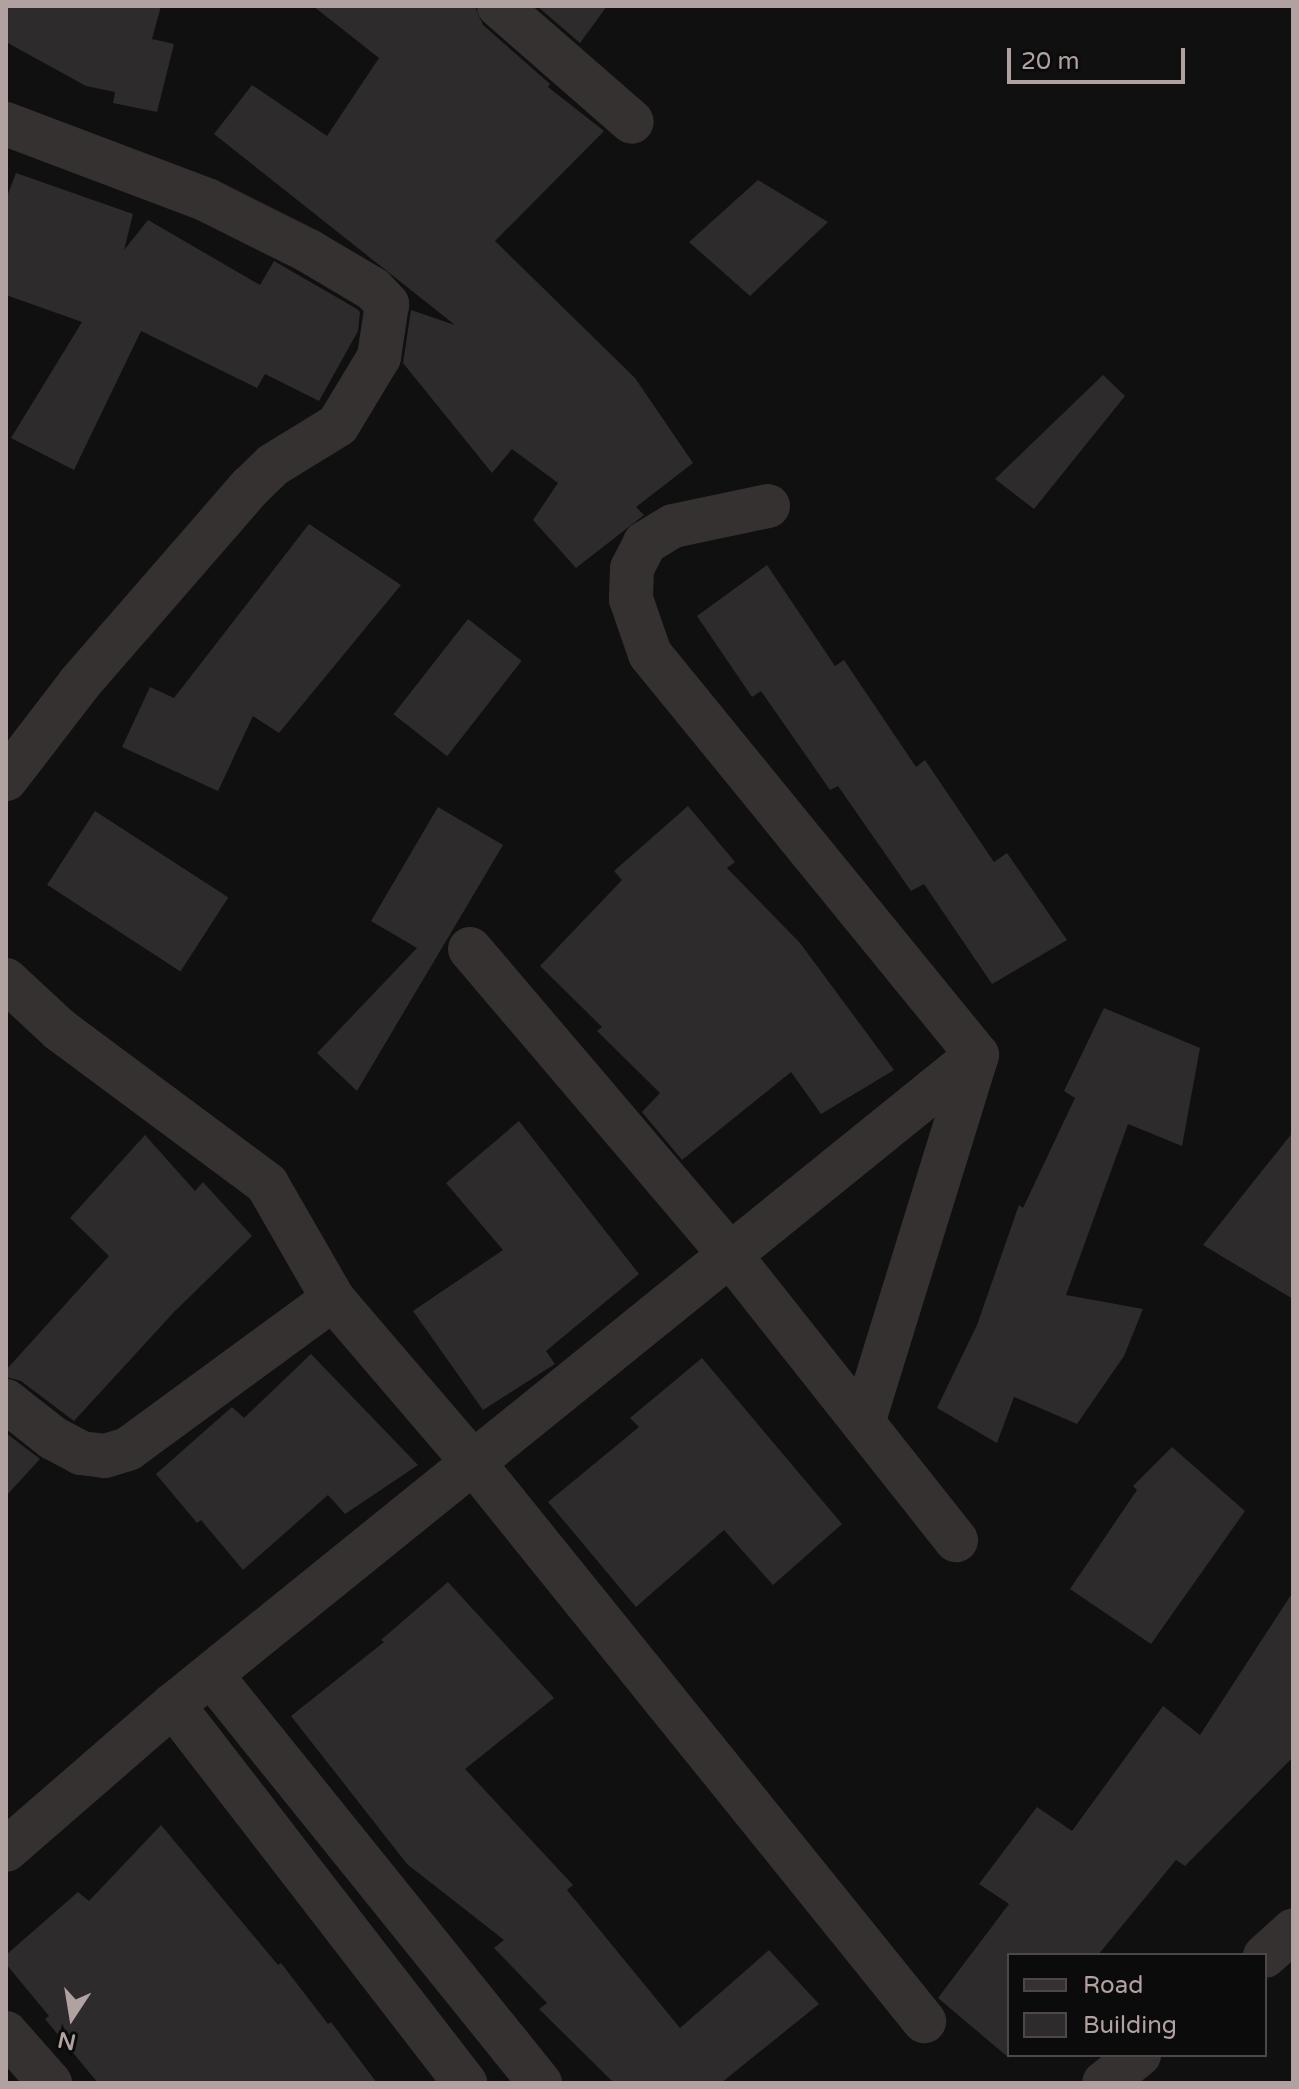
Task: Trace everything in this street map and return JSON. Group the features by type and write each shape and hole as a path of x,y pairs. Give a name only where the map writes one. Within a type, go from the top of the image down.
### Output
{"street":[{"path":"499,6 632,122"},
{"path":"6,124 207,200 307,250 373,289 387,304 379,357 338,425 289,454 250,487 79,684 6,779"},
{"path":"768,506 673,526 645,543 632,568 631,599 650,654 977,1055"},
{"path":"470,949 730,1255 864,1420 956,1540"},
{"path":"6,980 60,1030 267,1184 333,1299 472,1461 924,2021"},
{"path":"6,1850 173,1705 977,1055"},
{"path":"864,1420 977,1055"},
{"path":"6,1401 53,1438 81,1453 105,1456 128,1449 333,1299"},
{"path":"212,1676 540,2083"},
{"path":"173,1705 465,2083"},
{"path":"6,2033 50,2083"},
{"path":"1104,2083 1136,2057"}],"building":[{"path":"6,6 161,6 152,39 174,44 157,112 113,103 115,92 86,86 6,42"},
{"path":"313,6 475,6 483,25 550,84 548,87 604,131 495,241 635,378 693,463 636,507 644,515 576,568 533,520 558,483 512,449 492,473 403,363 411,310 455,325 214,134 252,85 327,136 379,58"},
{"path":"537,6 607,6 580,43"},
{"path":"16,173 133,214 124,250 148,220 260,285 274,261 357,309 360,312 358,331 319,401 265,374 257,388 141,331 74,470 11,438 82,322 6,295 6,199"},
{"path":"758,180 828,222 750,296 689,242"},
{"path":"1103,375 1125,396 1034,509 995,479"},
{"path":"309,524 401,585 279,733 253,716 218,791 122,747 150,687 174,698"},
{"path":"767,565 835,666 844,660 916,767 925,760 994,862 1007,853 1067,940 992,984 924,884 911,891 838,786 830,790 761,691 752,697 697,616"},
{"path":"468,619 522,661 447,756 394,714"},
{"path":"688,806 735,862 727,868 800,943 894,1070 821,1114 791,1072 682,1160 642,1112 660,1093 597,1031 602,1027 540,966 622,880 614,871"},
{"path":"438,807 503,845 357,1091 317,1053 417,948 371,921"},
{"path":"95,811 228,898 180,971 47,885"},
{"path":"1104,1008 1200,1048 1182,1146 1128,1124 1066,1295 1143,1309 1124,1356 1077,1424 1014,1397 997,1443 937,1408 977,1325 1019,1205 1023,1208 1075,1098 1064,1091"},
{"path":"519,1121 639,1274 546,1351 555,1364 483,1410 413,1311 503,1250 446,1183"},
{"path":"1293,1132 1293,1299 1203,1245"},
{"path":"145,1135 195,1191 203,1182 252,1236 174,1312 74,1421 21,1381 6,1377 6,1370 109,1256 70,1218"},
{"path":"311,1354 418,1465 345,1514 328,1495 243,1570 201,1520 197,1523 156,1474 232,1407 244,1418"},
{"path":"702,1358 842,1524 773,1585 724,1530 636,1607 548,1502 639,1427 630,1418"},
{"path":"6,1433 40,1459 6,1496"},
{"path":"1172,1447 1245,1511 1151,1644 1070,1589 1137,1490 1133,1486"},
{"path":"448,1582 554,1698 465,1769 573,1885 567,1890 680,2028 769,1950 819,2004 721,2083 614,2083 539,2009 547,2003 494,1948 504,1940 407,1864 291,1716 384,1642 381,1640"},
{"path":"1293,1592 1293,1757 1185,1866 1176,1860 1100,1953 1007,1953 1007,2056 938,1998 1009,1904 979,1884 1037,1807 1072,1831 1163,1706 1200,1735"},
{"path":"161,1825 278,1965 281,1963 328,2024 331,2022 377,2083 98,2083 45,2019 49,2016 6,1964 6,1955 78,1892 89,1901"}]}
